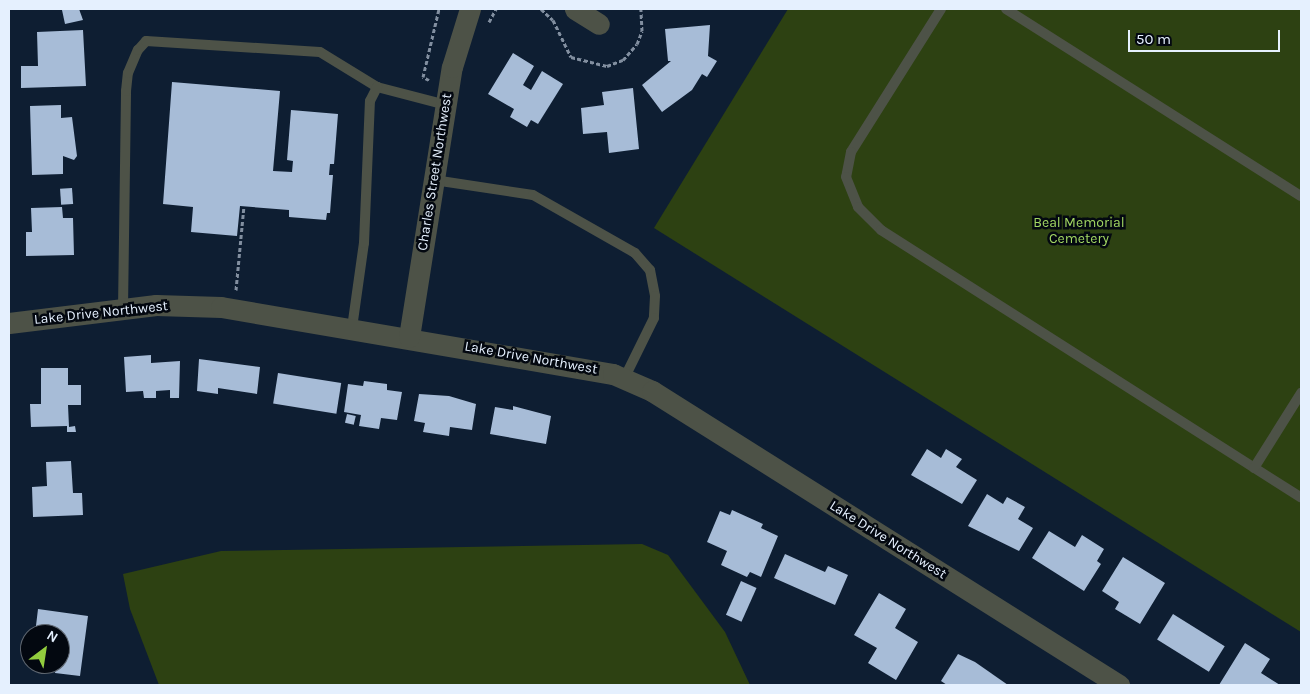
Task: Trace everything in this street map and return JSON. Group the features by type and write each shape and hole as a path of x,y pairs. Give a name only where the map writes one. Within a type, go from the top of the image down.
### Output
{"street":[{"name":"Charles Street Northwest","path":"409,337 458,40 470,9"},
{"path":"575,9 599,24"},
{"name":"Lake Drive Northwest","path":"9,323 156,304 234,310 595,368 624,378 652,391 1109,683"}],"lane":[{"path":"941,9 851,152 846,177 858,207 881,230 1301,498"},
{"path":"1006,9 1301,196"},
{"path":"123,309 126,91 128,73 138,50 146,41 320,52 377,87 446,105"},
{"path":"352,328 364,242 370,101 377,87"},
{"path":"434,180 533,195 635,253 650,270 655,296 654,318 624,378"},
{"path":"1254,468 1301,393"}],"path":[{"path":"234,310 244,206"}],"green space":[{"name":"Beal Memorial Cemetery","path":"788,9 1301,9 1301,632 654,228"},
{"path":"642,544 668,555 725,632 750,685 159,685 130,609 123,574 221,551"}],"building":[{"path":"79,9 83,20 65,24 62,10"},
{"path":"710,25 708,56 717,61 707,77 702,74 692,90 662,112 642,85 671,61 668,61 665,29"},
{"path":"83,30 86,86 21,88 21,66 38,66 37,32"},
{"path":"513,53 534,66 523,85 531,90 542,71 563,84 538,124 531,120 527,127 510,117 514,109 488,94"},
{"path":"172,82 280,91 273,171 292,172 293,161 287,160 291,110 338,114 334,164 330,164 329,175 333,175 330,213 327,213 326,220 289,217 289,210 240,206 237,236 191,232 193,207 163,204"},
{"path":"633,88 639,149 609,153 607,132 583,134 581,108 604,105 602,92"},
{"path":"61,105 61,118 72,117 77,156 74,160 63,156 63,174 32,175 30,106"},
{"path":"72,188 73,204 61,205 60,189"},
{"path":"62,207 63,218 73,218 74,255 26,256 26,232 32,232 31,208"},
{"path":"151,355 151,363 180,361 179,398 170,398 170,390 156,391 156,398 144,398 143,391 126,392 124,357"},
{"path":"199,359 260,367 257,394 218,388 218,394 197,391"},
{"path":"41,368 68,368 68,385 81,385 81,405 68,405 69,427 75,426 76,432 67,432 67,426 31,427 30,404 41,404"},
{"path":"278,373 341,383 336,414 273,404"},
{"path":"364,381 387,384 387,390 402,392 397,420 381,418 379,429 359,426 361,415 344,412 348,384 363,386"},
{"path":"419,394 449,396 476,404 472,430 450,427 449,436 423,432 425,423 414,421"},
{"path":"513,406 551,416 546,444 490,434 495,407 513,410"},
{"path":"347,414 356,416 354,425 345,423"},
{"path":"927,449 941,458 946,449 962,459 956,467 977,480 962,504 911,475"},
{"path":"71,461 73,493 82,493 83,515 33,517 32,487 47,486 46,462"},
{"path":"987,494 1003,504 1007,497 1025,507 1018,519 1033,528 1019,551 968,526"},
{"path":"732,510 763,524 761,528 778,536 761,577 750,572 747,577 721,565 727,551 707,542 720,511 730,515"},
{"path":"1049,531 1075,547 1082,535 1104,549 1097,561 1101,564 1084,591 1032,558"},
{"path":"785,554 825,572 828,566 848,575 835,605 774,578"},
{"path":"1123,557 1165,583 1140,624 1115,609 1119,602 1102,591"},
{"path":"741,581 757,588 741,622 726,615"},
{"path":"879,593 906,609 895,628 918,642 896,680 868,663 877,648 854,635"},
{"path":"38,609 88,616 80,676 63,674 70,674 70,624 36,624"},
{"path":"1173,614 1225,646 1209,672 1157,639"},
{"path":"1245,643 1270,659 1261,673 1280,685 1219,685"},
{"path":"958,654 975,662 1008,685 947,685 941,681"}]}
